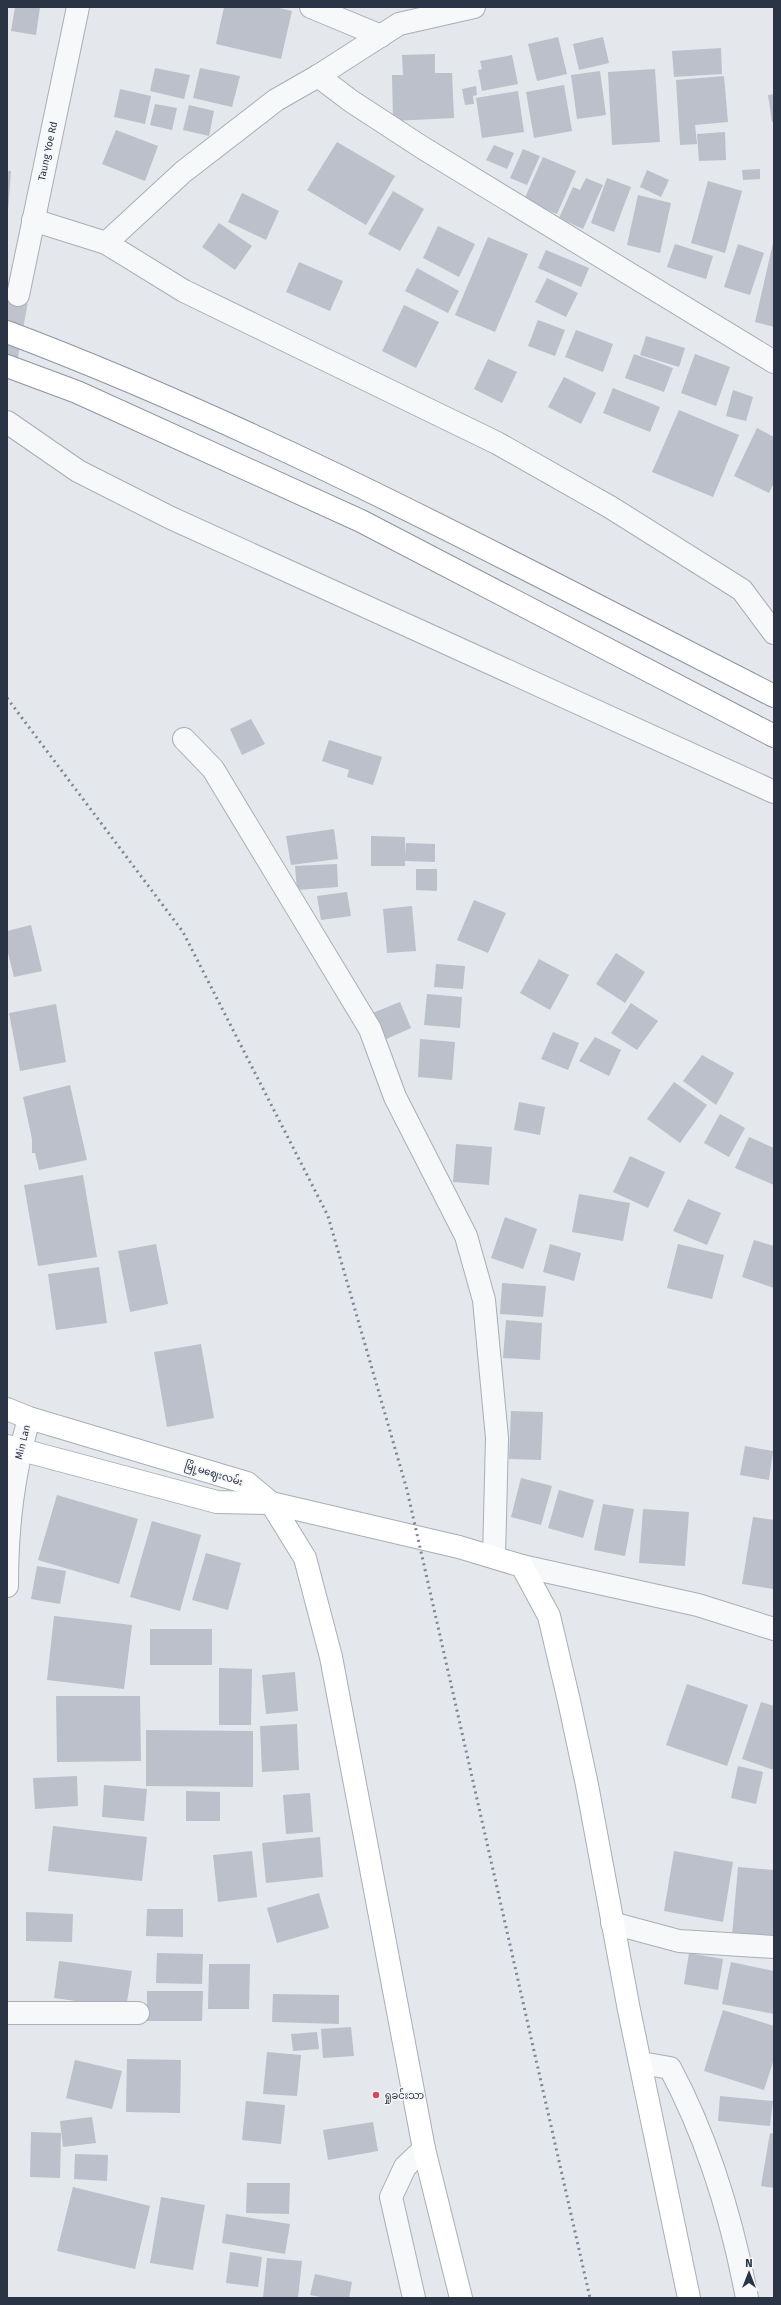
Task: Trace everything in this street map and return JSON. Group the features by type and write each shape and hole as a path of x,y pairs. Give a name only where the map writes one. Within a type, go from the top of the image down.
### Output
{"main road":[{"path":"7,332 89,363 375,493 774,696"},
{"path":"7,366 77,392 361,521 774,736"},
{"name":"မြို့မဈေးလမ်း","path":"7,1409 28,1418 247,1483 271,1503"},
{"name":"မြို့မဈေးလမ်း","path":"14,1447 217,1502 271,1503"},
{"path":"271,1503 459,1547 522,1566 549,1616 587,1785 612,1923 689,2298"},
{"path":"271,1503 305,1558 330,1657 424,2149 461,2298"}],"street":[{"name":"Taung Yoe Rd","path":"18,295 78,7"},
{"path":"311,7 340,12 381,36"},
{"path":"106,243 183,172 276,100 318,76 381,36 404,16 474,7"},
{"path":"318,76 351,101 423,148 774,362"},
{"path":"33,220 106,243 184,291 497,443 610,507 742,590 774,633"},
{"path":"7,422 78,471 171,518 774,792"},
{"path":"184,739 213,769 370,1029 395,1097 466,1236 484,1300 497,1438 494,1557"},
{"name":"Min Lan","path":"7,1586 7,1545 14,1447 28,1418"},
{"path":"522,1566 698,1605 774,1629"},
{"path":"612,1923 679,1940 774,1947"},
{"path":"7,2013 138,2013"},
{"path":"641,2063 670,2068 686,2099 708,2151 741,2268 747,2298"},
{"path":"414,2298 390,2198 405,2166 424,2149"}],"building":[{"path":"15,7 40,7 36,35 11,31"},
{"path":"224,7 275,7 292,11 281,59 216,44"},
{"path":"558,37 567,74 537,81 528,44"},
{"path":"603,37 609,63 579,70 573,44"},
{"path":"721,48 722,74 674,77 672,51"},
{"path":"435,54 435,73 452,73 454,118 393,121 392,75 403,75 402,55"},
{"path":"512,55 518,84 482,91 478,70 482,69 480,61"},
{"path":"155,68 190,75 184,99 150,91"},
{"path":"200,68 240,76 232,107 193,98"},
{"path":"655,69 660,142 612,145 608,72"},
{"path":"600,71 606,115 577,119 571,75"},
{"path":"724,76 728,122 695,125 697,144 680,145 676,80"},
{"path":"564,85 572,131 534,138 526,92"},
{"path":"476,86 477,95 473,96 474,104 465,105 462,89"},
{"path":"120,89 151,96 145,124 114,117"},
{"path":"518,91 524,132 482,138 476,98"},
{"path":"774,94 774,122 772,122 768,95"},
{"path":"155,104 177,108 172,130 150,125"},
{"path":"189,105 214,111 209,136 183,130"},
{"path":"116,130 158,146 145,181 102,164"},
{"path":"725,132 726,160 699,161 697,134"},
{"path":"337,142 395,176 366,225 307,190"},
{"path":"494,145 514,153 507,169 486,160"},
{"path":"523,149 540,156 527,185 510,178"},
{"path":"543,157 576,171 557,214 524,200"},
{"path":"760,169 760,179 743,180 742,170"},
{"path":"647,170 669,180 661,197 640,187"},
{"path":"7,171 11,171 8,210 7,210"},
{"path":"586,178 603,185 583,229 559,218 573,187 580,190"},
{"path":"607,178 631,187 614,232 591,223"},
{"path":"708,181 742,191 725,253 691,243"},
{"path":"393,191 424,209 400,251 368,234"},
{"path":"242,193 279,211 266,240 228,222"},
{"path":"638,195 671,203 660,253 627,245"},
{"path":"219,223 252,246 235,270 202,247"},
{"path":"438,226 475,244 459,277 423,258"},
{"path":"488,237 528,254 495,332 455,315"},
{"path":"774,243 774,327 755,322"},
{"path":"675,244 713,256 706,279 667,267"},
{"path":"738,244 764,253 750,295 724,287"},
{"path":"546,250 589,268 581,287 538,268"},
{"path":"299,262 343,281 330,311 286,292"},
{"path":"417,268 459,291 448,313 405,291"},
{"path":"547,278 578,293 566,317 535,302"},
{"path":"404,305 439,322 416,368 382,351"},
{"path":"538,320 565,330 555,356 528,346"},
{"path":"576,330 613,344 603,372 565,357"},
{"path":"646,336 685,348 679,367 640,355"},
{"path":"634,354 673,368 664,392 625,378"},
{"path":"695,354 730,367 716,406 681,393"},
{"path":"488,359 517,372 502,403 474,389"},
{"path":"564,377 596,393 581,424 548,407"},
{"path":"613,388 660,407 650,432 603,413"},
{"path":"733,390 753,397 746,421 726,416"},
{"path":"679,410 739,435 713,497 652,472"},
{"path":"757,428 774,437 774,483 769,493 734,476"},
{"path":"251,719 265,744 242,755 230,729"},
{"path":"329,740 382,757 373,785 347,777 349,770 322,761"},
{"path":"334,829 338,859 291,865 286,836"},
{"path":"371,836 405,837 405,856 406,843 435,844 435,862 405,861 405,866 371,866"},
{"path":"337,864 338,887 297,890 295,866"},
{"path":"416,869 437,869 437,891 416,890"},
{"path":"347,892 351,916 321,920 317,896"},
{"path":"474,900 506,913 488,953 457,940"},
{"path":"412,906 416,951 387,953 383,909"},
{"path":"31,925 42,971 14,977 7,949 7,931"},
{"path":"616,953 645,972 625,1003 596,984"},
{"path":"539,959 569,975 550,1010 520,993"},
{"path":"436,964 465,966 463,989 434,987"},
{"path":"427,994 462,997 460,1028 424,1025"},
{"path":"400,1002 411,1028 382,1041 370,1014"},
{"path":"631,1003 658,1021 637,1050 611,1033"},
{"path":"56,1004 66,1062 20,1071 9,1013"},
{"path":"553,1032 579,1043 568,1070 541,1059"},
{"path":"595,1037 621,1050 609,1076 579,1061"},
{"path":"420,1039 455,1042 452,1080 418,1077"},
{"path":"702,1055 734,1073 716,1105 683,1081"},
{"path":"674,1082 707,1105 680,1143 647,1119"},
{"path":"70,1085 87,1160 39,1170 35,1153 32,1153 32,1139 23,1097"},
{"path":"519,1102 545,1107 540,1135 514,1130"},
{"path":"720,1114 745,1128 729,1157 704,1143"},
{"path":"749,1137 774,1148 774,1185 735,1168"},
{"path":"456,1144 492,1147 489,1185 453,1182"},
{"path":"630,1156 665,1172 648,1208 613,1192"},
{"path":"83,1175 97,1257 38,1266 24,1185"},
{"path":"579,1194 630,1203 623,1241 572,1232"},
{"path":"688,1199 721,1213 707,1245 673,1231"},
{"path":"505,1217 537,1229 523,1269 491,1258"},
{"path":"754,1240 774,1246 774,1288 742,1277"},
{"path":"156,1244 168,1304 130,1312 118,1251"},
{"path":"550,1244 581,1253 574,1281 543,1272"},
{"path":"678,1244 724,1255 712,1299 667,1288"},
{"path":"99,1267 107,1323 56,1330 48,1274"},
{"path":"502,1283 546,1286 543,1317 500,1314"},
{"path":"506,1320 542,1323 540,1360 503,1358"},
{"path":"201,1344 214,1418 167,1427 154,1352"},
{"path":"511,1411 543,1412 541,1460 509,1459"},
{"path":"745,1446 773,1451 769,1480 740,1475"},
{"path":"521,1478 552,1486 541,1525 511,1517"},
{"path":"559,1490 594,1500 583,1538 548,1528"},
{"path":"57,1495 138,1519 119,1584 38,1560"},
{"path":"603,1504 634,1509 625,1556 594,1550"},
{"path":"643,1509 689,1512 685,1566 639,1563"},
{"path":"753,1517 774,1520 774,1589 742,1584"},
{"path":"152,1521 201,1535 180,1611 130,1597"},
{"path":"206,1553 241,1563 228,1610 192,1600"},
{"path":"37,1566 66,1571 60,1604 31,1599"},
{"path":"54,1616 132,1625 124,1689 47,1680"},
{"path":"150,1629 212,1629 212,1665 150,1665"},
{"path":"219,1668 252,1669 251,1725 219,1725"},
{"path":"295,1672 298,1711 266,1714 262,1675"},
{"path":"687,1684 748,1705 727,1766 666,1745"},
{"path":"56,1696 140,1696 141,1761 57,1762"},
{"path":"761,1702 774,1706 774,1770 742,1759"},
{"path":"297,1724 299,1770 262,1772 260,1726"},
{"path":"146,1730 253,1731 253,1787 146,1786"},
{"path":"738,1766 763,1772 756,1804 731,1798"},
{"path":"77,1776 78,1806 35,1809 33,1778"},
{"path":"104,1785 147,1789 144,1821 102,1817"},
{"path":"186,1791 220,1792 220,1821 186,1821"},
{"path":"310,1793 313,1832 286,1834 283,1795"},
{"path":"53,1826 147,1837 142,1881 48,1871"},
{"path":"320,1837 323,1877 266,1883 262,1843"},
{"path":"252,1851 257,1897 218,1902 213,1855"},
{"path":"674,1851 733,1862 723,1922 664,1911"},
{"path":"738,1867 774,1870 774,1939 732,1935"},
{"path":"319,1893 329,1928 277,1943 267,1908"},
{"path":"147,1909 183,1909 183,1937 146,1936"},
{"path":"26,1912 73,1914 72,1942 26,1941"},
{"path":"157,1953 203,1954 202,1984 156,1983"},
{"path":"689,1953 723,1959 718,1990 684,1984"},
{"path":"59,1961 132,1971 126,2008 54,1998"},
{"path":"731,1962 774,1971 774,2014 722,2004"},
{"path":"209,1964 250,1964 249,2009 208,2009"},
{"path":"147,1991 203,1991 202,2021 147,2021"},
{"path":"273,1994 339,1995 339,2024 272,2022"},
{"path":"723,2010 774,2026 774,2059 764,2090 704,2071"},
{"path":"351,2027 354,2056 323,2058 321,2029"},
{"path":"317,2032 319,2049 293,2051 291,2034"},
{"path":"267,2052 301,2055 297,2096 263,2094"},
{"path":"127,2059 181,2060 180,2113 126,2112"},
{"path":"75,2060 122,2071 112,2109 66,2098"},
{"path":"720,2096 773,2101 770,2126 718,2121"},
{"path":"246,2101 285,2105 281,2144 242,2140"},
{"path":"92,2117 96,2143 63,2147 60,2121"},
{"path":"373,2122 378,2151 328,2160 323,2130"},
{"path":"31,2132 61,2133 60,2178 30,2177"},
{"path":"770,2133 774,2134 774,2188 761,2186"},
{"path":"75,2154 108,2155 107,2181 74,2179"},
{"path":"247,2183 290,2183 289,2214 246,2213"},
{"path":"73,2187 150,2206 135,2269 57,2251"},
{"path":"161,2197 205,2205 193,2270 150,2263"},
{"path":"226,2214 290,2224 285,2254 222,2243"},
{"path":"230,2252 262,2257 258,2287 226,2283"},
{"path":"267,2258 302,2261 298,2298 263,2298"},
{"path":"315,2274 352,2282 349,2298 325,2298 310,2295"}],"tunnel":[{"path":"7,356 18,295"}],"railway":[{"path":"7,698 183,932 328,1216 407,1490 590,2298"}],"place":[{"name":"ရှုခင်းသာ","path":"376,2095"}]}
